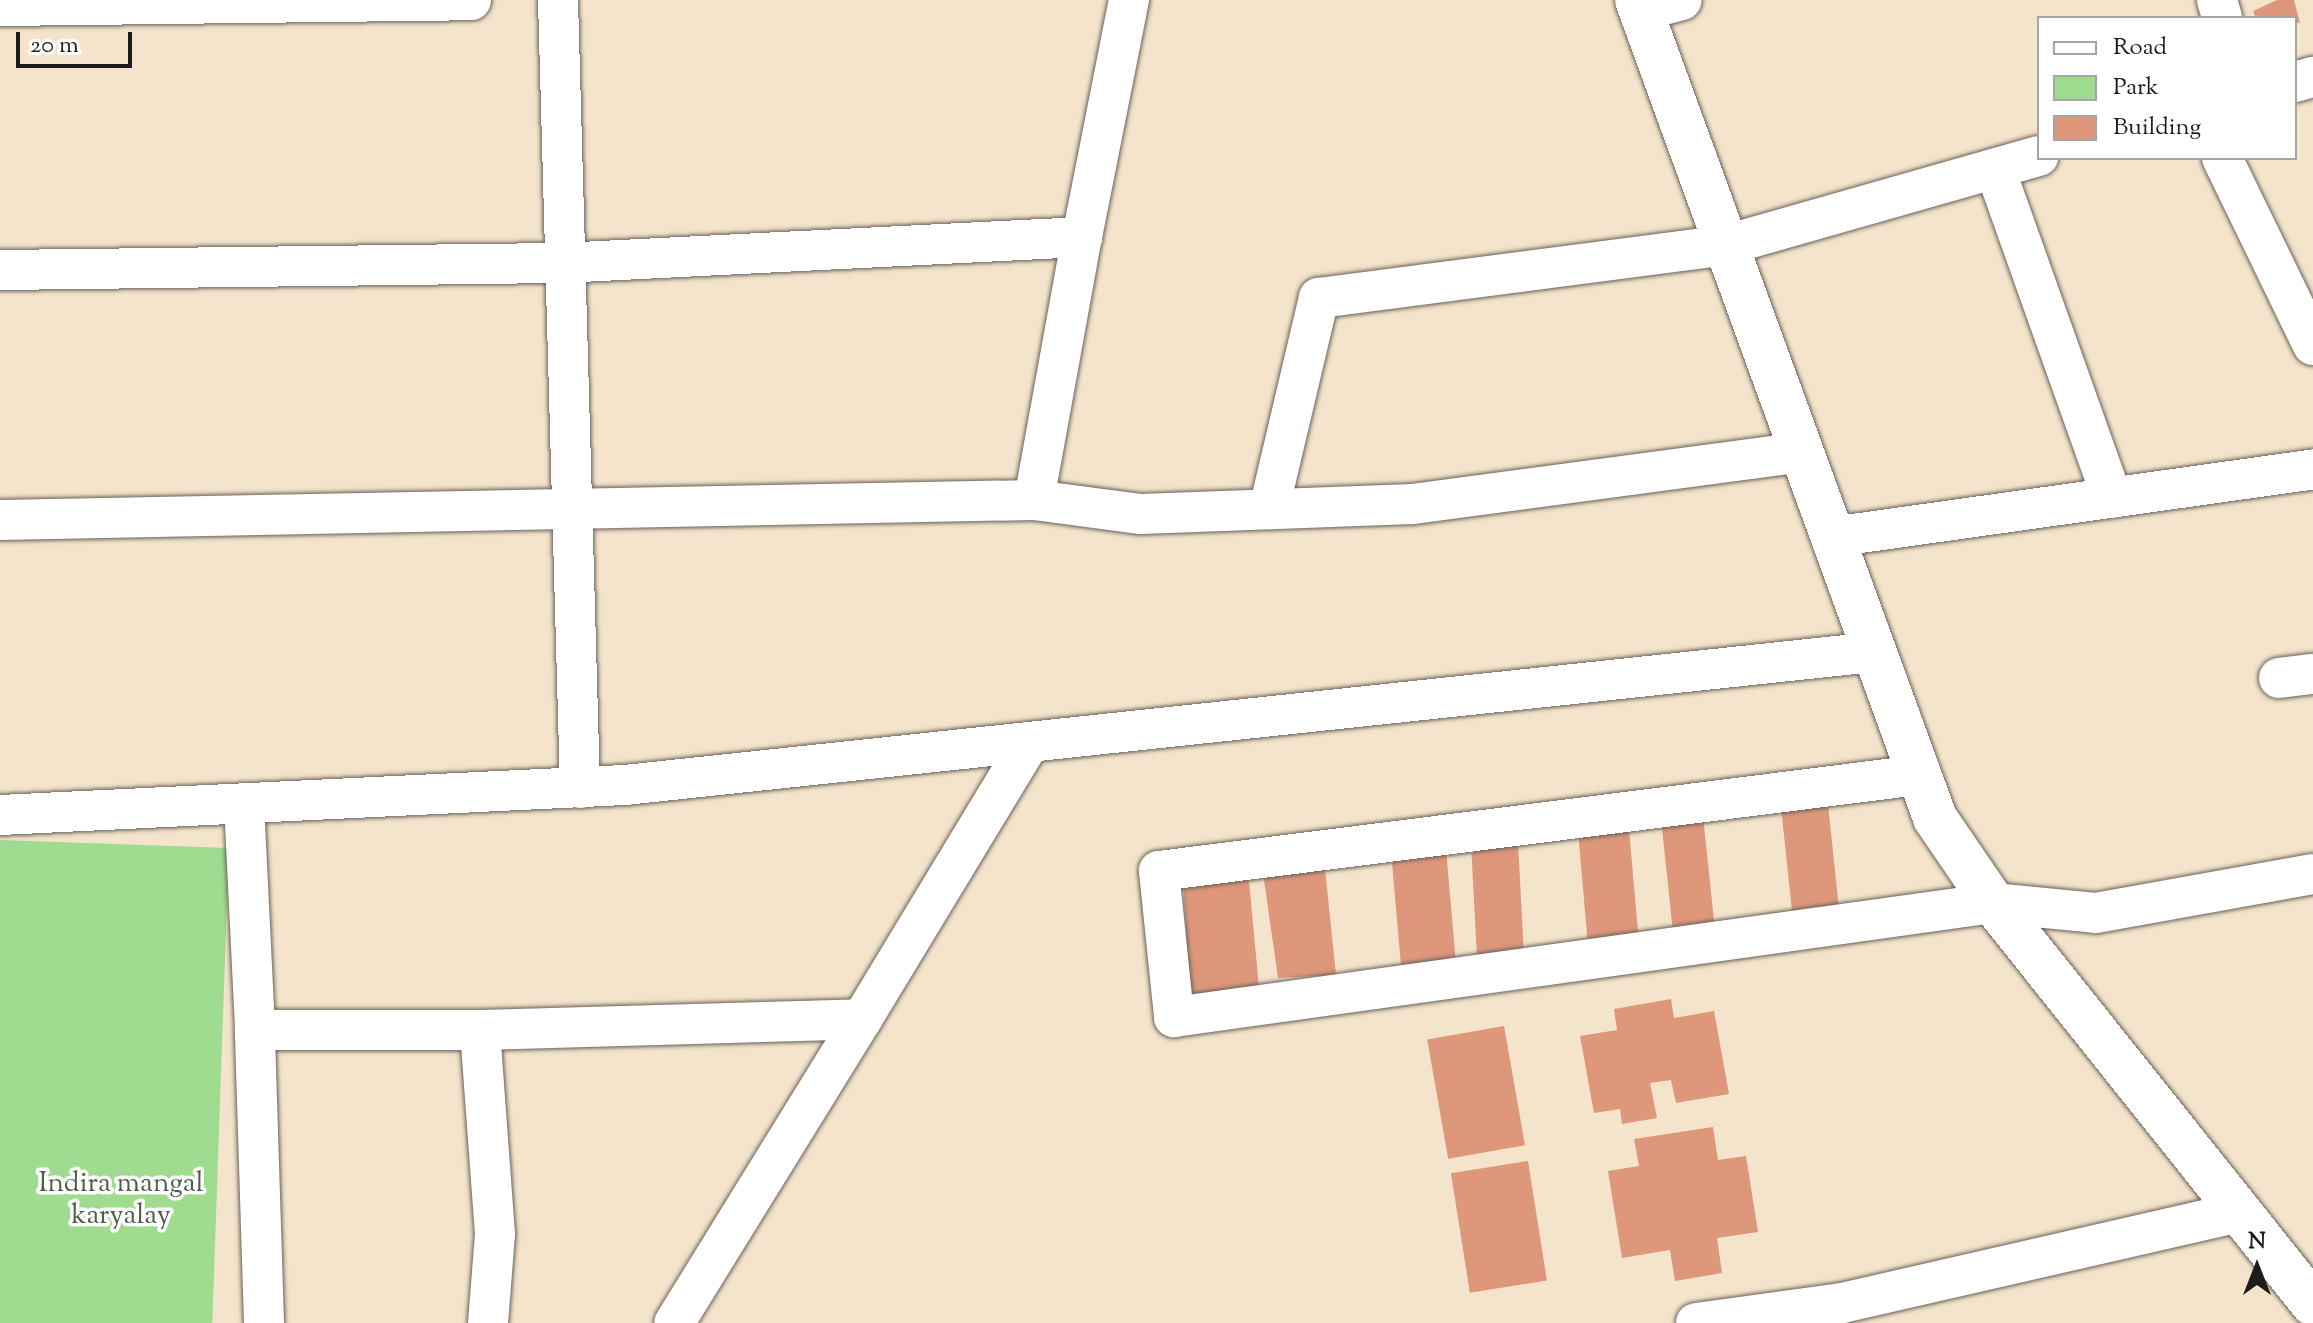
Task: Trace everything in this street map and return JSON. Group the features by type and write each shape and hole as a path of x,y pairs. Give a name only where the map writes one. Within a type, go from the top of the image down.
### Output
{"street":[{"path":"0,6 471,0"},
{"path":"558,0 560,263 580,788"},
{"path":"1034,500 1129,0"},
{"path":"1653,4 1726,245 1935,818 1993,903 2313,1304"},
{"path":"1269,509 1319,298 1726,245 2037,157"},
{"path":"2223,160 2313,345"},
{"path":"1995,169 2112,498"},
{"path":"0,270 560,263 1082,237"},
{"path":"0,520 570,512 1034,500 1141,514 1413,504 1801,452"},
{"path":"1832,537 2313,469"},
{"path":"0,815 580,788 1028,745 1874,652"},
{"path":"674,1323 1028,745"},
{"path":"1918,775 1159,871 1174,1017 1993,903 2096,913 2313,874"},
{"path":"244,803 264,1323"},
{"path":"255,1030 480,1030 862,1019"},
{"path":"480,1030 495,1234 488,1323"},
{"path":"1696,1323 1842,1303 2240,1212"}],"green space":[{"name":"Indira mangal karyalay","path":"0,840 229,848 212,1323 0,1323"}],"building":[{"path":"2277,0 2294,0 2300,23 2297,23 2297,16 2255,16 2253,11"},
{"path":"1828,804 1840,916 1793,921 1781,809"},
{"path":"1703,816 1715,931 1673,936 1661,820"},
{"path":"1629,829 1638,938 1588,942 1578,833"},
{"path":"1518,842 1524,954 1477,956 1471,844"},
{"path":"1446,849 1456,961 1401,965 1391,854"},
{"path":"1324,859 1336,975 1278,978 1263,873"},
{"path":"1248,870 1259,988 1190,1003 1183,875"},
{"path":"1671,999 1674,1018 1714,1011 1729,1094 1676,1103 1671,1080 1650,1083 1657,1118 1622,1124 1620,1109 1594,1113 1580,1036 1617,1030 1614,1009"},
{"path":"1504,1026 1525,1145 1448,1159 1427,1040"},
{"path":"1713,1127 1718,1160 1746,1156 1758,1232 1717,1238 1722,1273 1675,1281 1670,1250 1622,1258 1608,1171 1639,1166 1634,1139"},
{"path":"1528,1161 1547,1281 1470,1293 1451,1173"}]}
